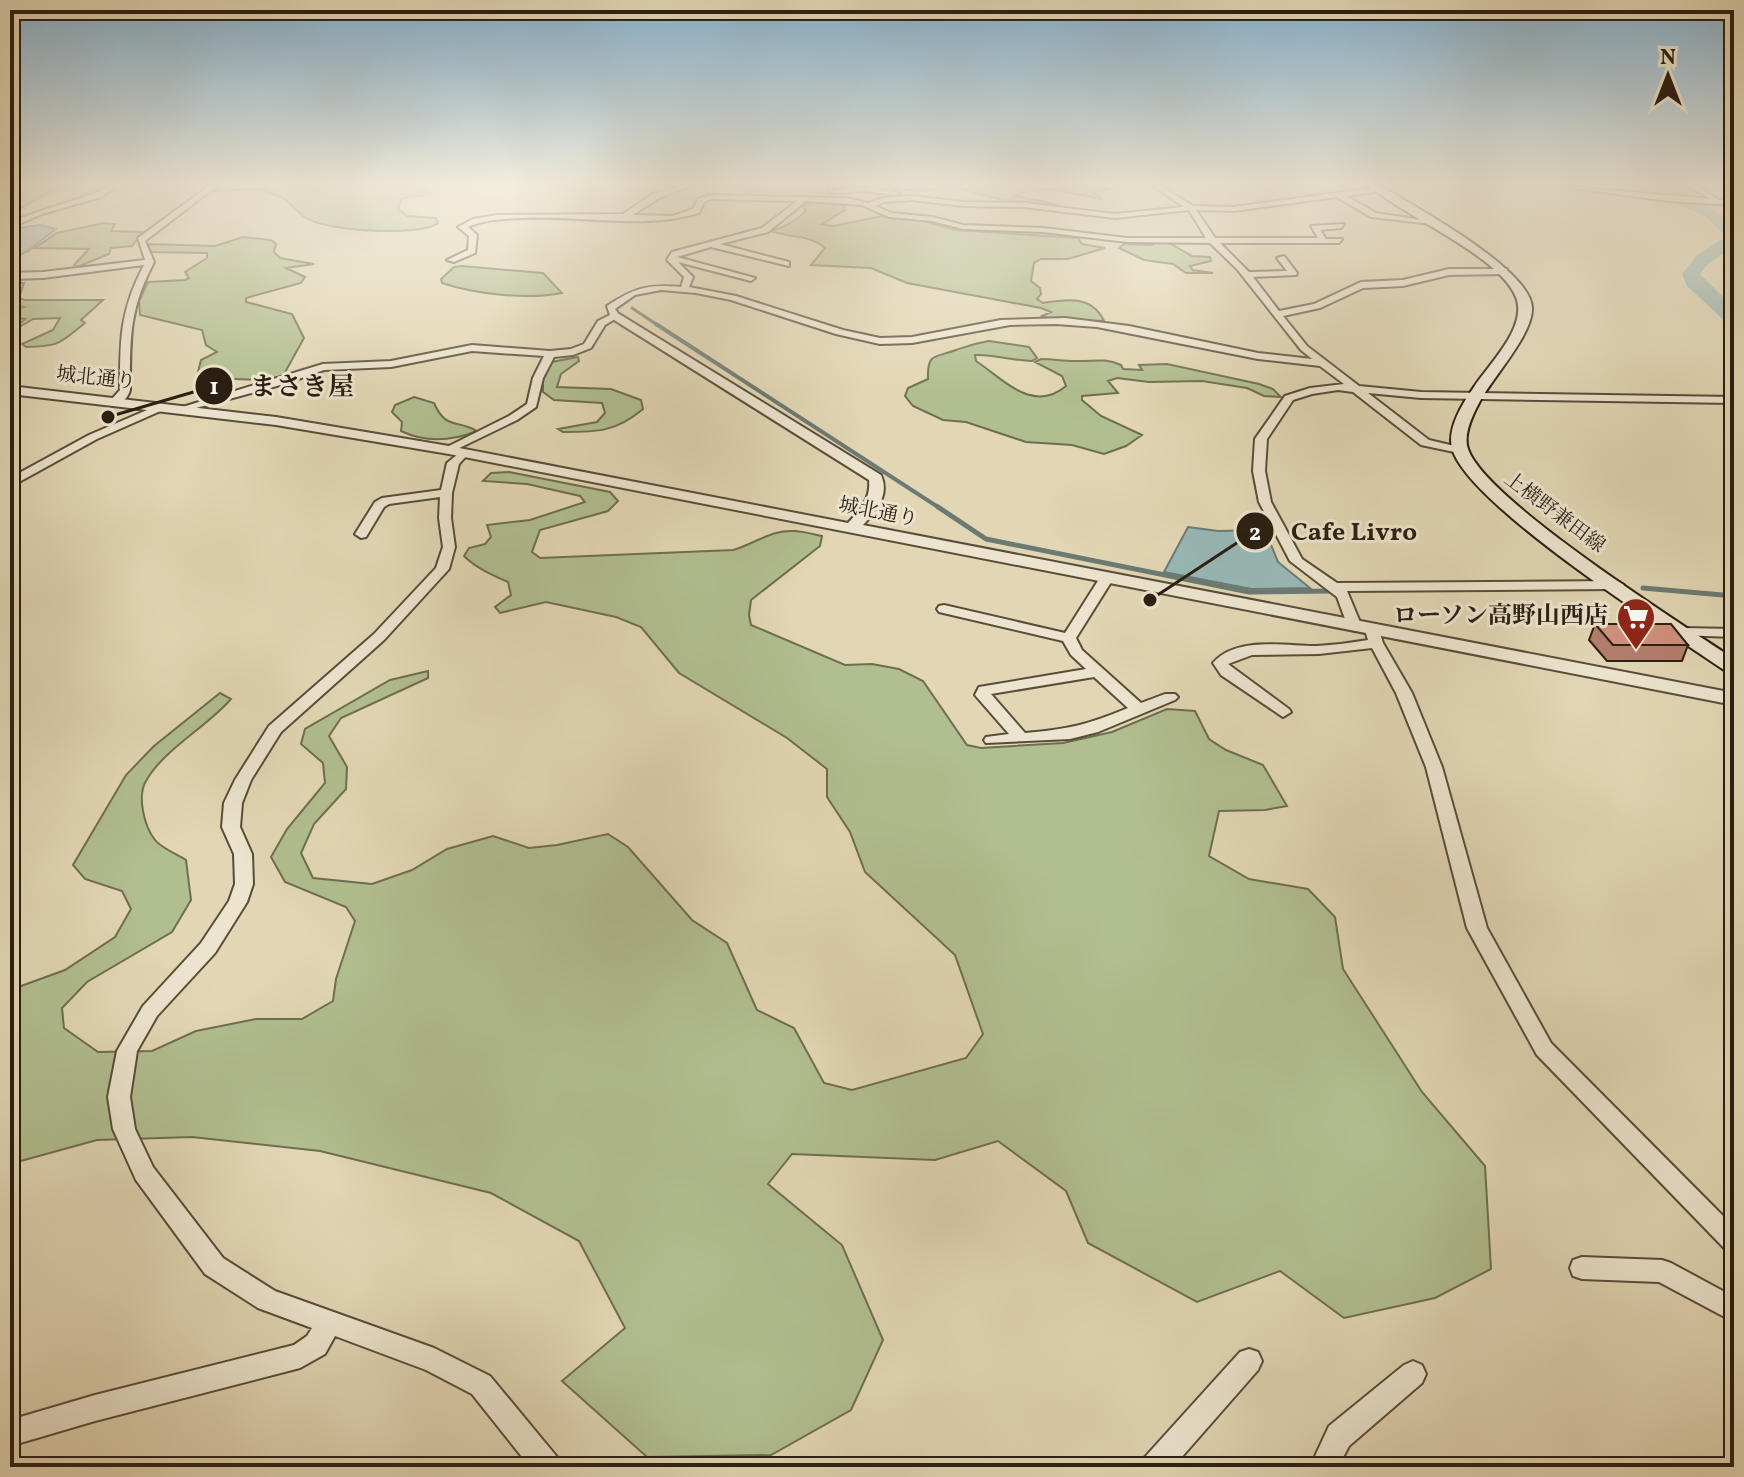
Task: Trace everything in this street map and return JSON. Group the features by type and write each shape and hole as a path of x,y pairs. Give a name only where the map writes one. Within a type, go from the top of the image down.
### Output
{"main road":[{"path":"1459,450 1463,422 1475,395 1503,354 1526,308 1520,287 1504,271 1479,254"},
{"name":"上横野兼田線","path":"1459,450 1469,468 1519,515 1734,668"}],"street":[{"path":"146,254 150,262"},
{"path":"451,260 463,254"},
{"path":"671,258 677,254"},
{"path":"748,254 786,264"},
{"path":"1226,254 1247,275 1304,348 1425,443 1459,450"},
{"path":"671,258 751,278"},
{"path":"671,258 689,277 685,287"},
{"path":"1247,275 1293,273 1281,258"},
{"path":"10,276 150,262"},
{"path":"115,401 123,396 125,390 125,331 131,305 150,262"},
{"path":"1277,314 1317,306 1361,285 1403,283 1449,272 1504,271"},
{"path":"852,528 877,497 879,488 876,478 615,316 610,308 629,295 657,288 685,287 869,340 907,339 995,324 1064,321 1323,363"},
{"path":"181,409 337,364 391,364 472,348 550,354 573,352 588,346 601,323 615,316"},
{"path":"547,1467 481,1385 434,1360 267,1300 214,1266 144,1173 124,1129 119,1097 127,1051 150,1011 208,948 238,902 244,884 243,854 231,827 233,803 243,780 275,729 379,637 442,569 449,547 446,493 456,451 532,405 538,378 550,354"},
{"path":"1734,400 1421,395 1330,388 1289,398 1261,439 1259,471 1265,502 1292,554 1305,568 1343,595 1404,693 1434,767 1477,928 1544,1049 1734,1243"},
{"name":"城北通り","path":"10,390 324,428 456,451 1368,633 1734,699"},
{"path":"10,483 93,437 161,407"},
{"path":"361,534 379,505 386,501 446,493"},
{"path":"1069,638 1106,579"},
{"path":"1334,587 1617,585"},
{"path":"944,609 1069,638"},
{"path":"1683,632 1734,633"},
{"path":"1283,712 1226,672 1220,663 1224,658 1257,651 1318,650 1368,633"},
{"path":"1069,638 1076,652 1095,672 1138,709"},
{"path":"1019,736 983,695 984,690 1095,672"},
{"path":"992,740 1081,731 1113,722 1170,697"},
{"path":"1582,1268 1662,1271 1734,1310"},
{"path":"10,1433 300,1356 316,1345 329,1324"},
{"path":"1155,1467 1249,1361"},
{"path":"1324,1467 1339,1436 1413,1374"}],"green space":[{"path":"84,254 109,254 77,267 74,265"},
{"path":"207,254 276,254 280,258 314,264 286,268 305,277 301,283 246,298 246,302 292,314 304,338 283,376 240,379 205,375 198,372 201,360 217,352 206,345 202,330 140,315 139,301 148,282 185,280 189,278 185,272 207,258"},
{"path":"820,254 1085,254 1068,259 1041,259 1034,263 1031,281 1040,288 1041,294 1037,299 1043,303 1069,300 1085,303 1093,307 1104,321 1049,319 1042,316 1051,312 1041,308 907,283 871,268 811,265"},
{"path":"1131,254 1210,257 1211,261 1190,266 1193,270 1213,273 1186,273 1173,264 1144,260"},
{"path":"454,267 543,273 562,293 501,295 442,283 441,279"},
{"path":"24,283 19,298 25,300 103,300 81,320 85,323 64,339 47,346 26,347 22,344 53,330 60,318 33,319 21,326 19,324 25,319 10,317 10,312 24,307 10,304 10,295 15,289 10,285"},
{"path":"989,341 1029,347 1037,358 1032,361 975,355 976,361 1019,391 1030,395 1054,394 1066,386 1062,376 1035,362 1041,359 1103,360 1121,365 1123,369 1142,370 1139,365 1167,364 1259,384 1273,389 1281,397 1202,381 1149,382 1117,378 1108,381 1118,393 1082,396 1082,400 1101,416 1142,435 1126,446 1104,454 1072,445 1026,442 966,422 943,420 913,406 905,396 908,388 928,379 929,364 934,357"},
{"path":"578,357 579,361 561,374 557,387 611,389 641,400 643,409 624,422 606,429 563,432 558,429 597,422 605,413 602,403 554,400 543,392 543,379 552,362"},
{"path":"414,397 434,403 447,421 477,431 439,439 401,431 402,422 392,412 395,405"},
{"path":"509,472 610,492 618,501 608,511 540,530 532,552 540,558 733,550 787,531 822,536 820,546 751,600 751,625 845,665 872,664 899,669 923,681 967,745 981,748 1063,743 1112,732 1167,709 1195,711 1209,739 1226,750 1263,765 1287,806 1219,811 1209,856 1249,879 1308,889 1335,917 1343,969 1422,1092 1485,1166 1491,1269 1435,1298 1344,1318 1280,1271 1197,1302 1088,1243 1066,1191 998,1141 935,1160 792,1154 768,1184 842,1245 883,1340 851,1410 771,1455 647,1457 562,1381 625,1328 579,1241 491,1193 320,1151 192,1137 97,1140 10,1164 10,990 65,970 115,937 131,909 122,891 85,879 73,865 126,775 154,746 220,693 231,699 163,759 143,787 142,803 151,834 165,848 186,860 191,900 172,932 87,982 62,1008 64,1028 98,1052 152,1051 196,1031 256,1019 302,1019 333,1001 336,979 355,921 346,907 285,882 271,857 287,829 325,783 323,763 301,744 305,729 390,680 428,671 428,678 341,718 329,736 347,767 346,789 314,824 301,853 313,878 372,884 412,870 447,849 493,836 529,848 608,834 628,847 692,920 727,943 757,1010 794,1028 824,1083 852,1090 966,1058 983,1034 955,955 865,872 850,832 827,797 827,769 787,738 679,673 641,627 616,617 546,602 500,613 495,607 511,595 508,582 479,568 464,556 469,548 485,544 491,537 487,525 530,520 585,502 580,496 527,484 483,481 491,473"}],"water":[{"path":"1188,527 1218,531 1265,530 1278,562 1310,588 1251,589 1164,572"}],"building":[{"path":"1595,624 1671,624 1688,645 1613,645"}],"waterway":[{"path":"1711,254 1691,274 1694,282 1734,319"},
{"path":"632,308 656,324"},
{"path":"656,324 941,509"},
{"path":"941,509 986,539 1249,592 1332,591"},
{"path":"1643,588 1734,596"}],"place":[{"name":"まさき屋","path":"108,417"},
{"name":"Cafe Livro","path":"1150,600"},
{"name":"ローソン高野山西店","path":"1636,651"}]}
